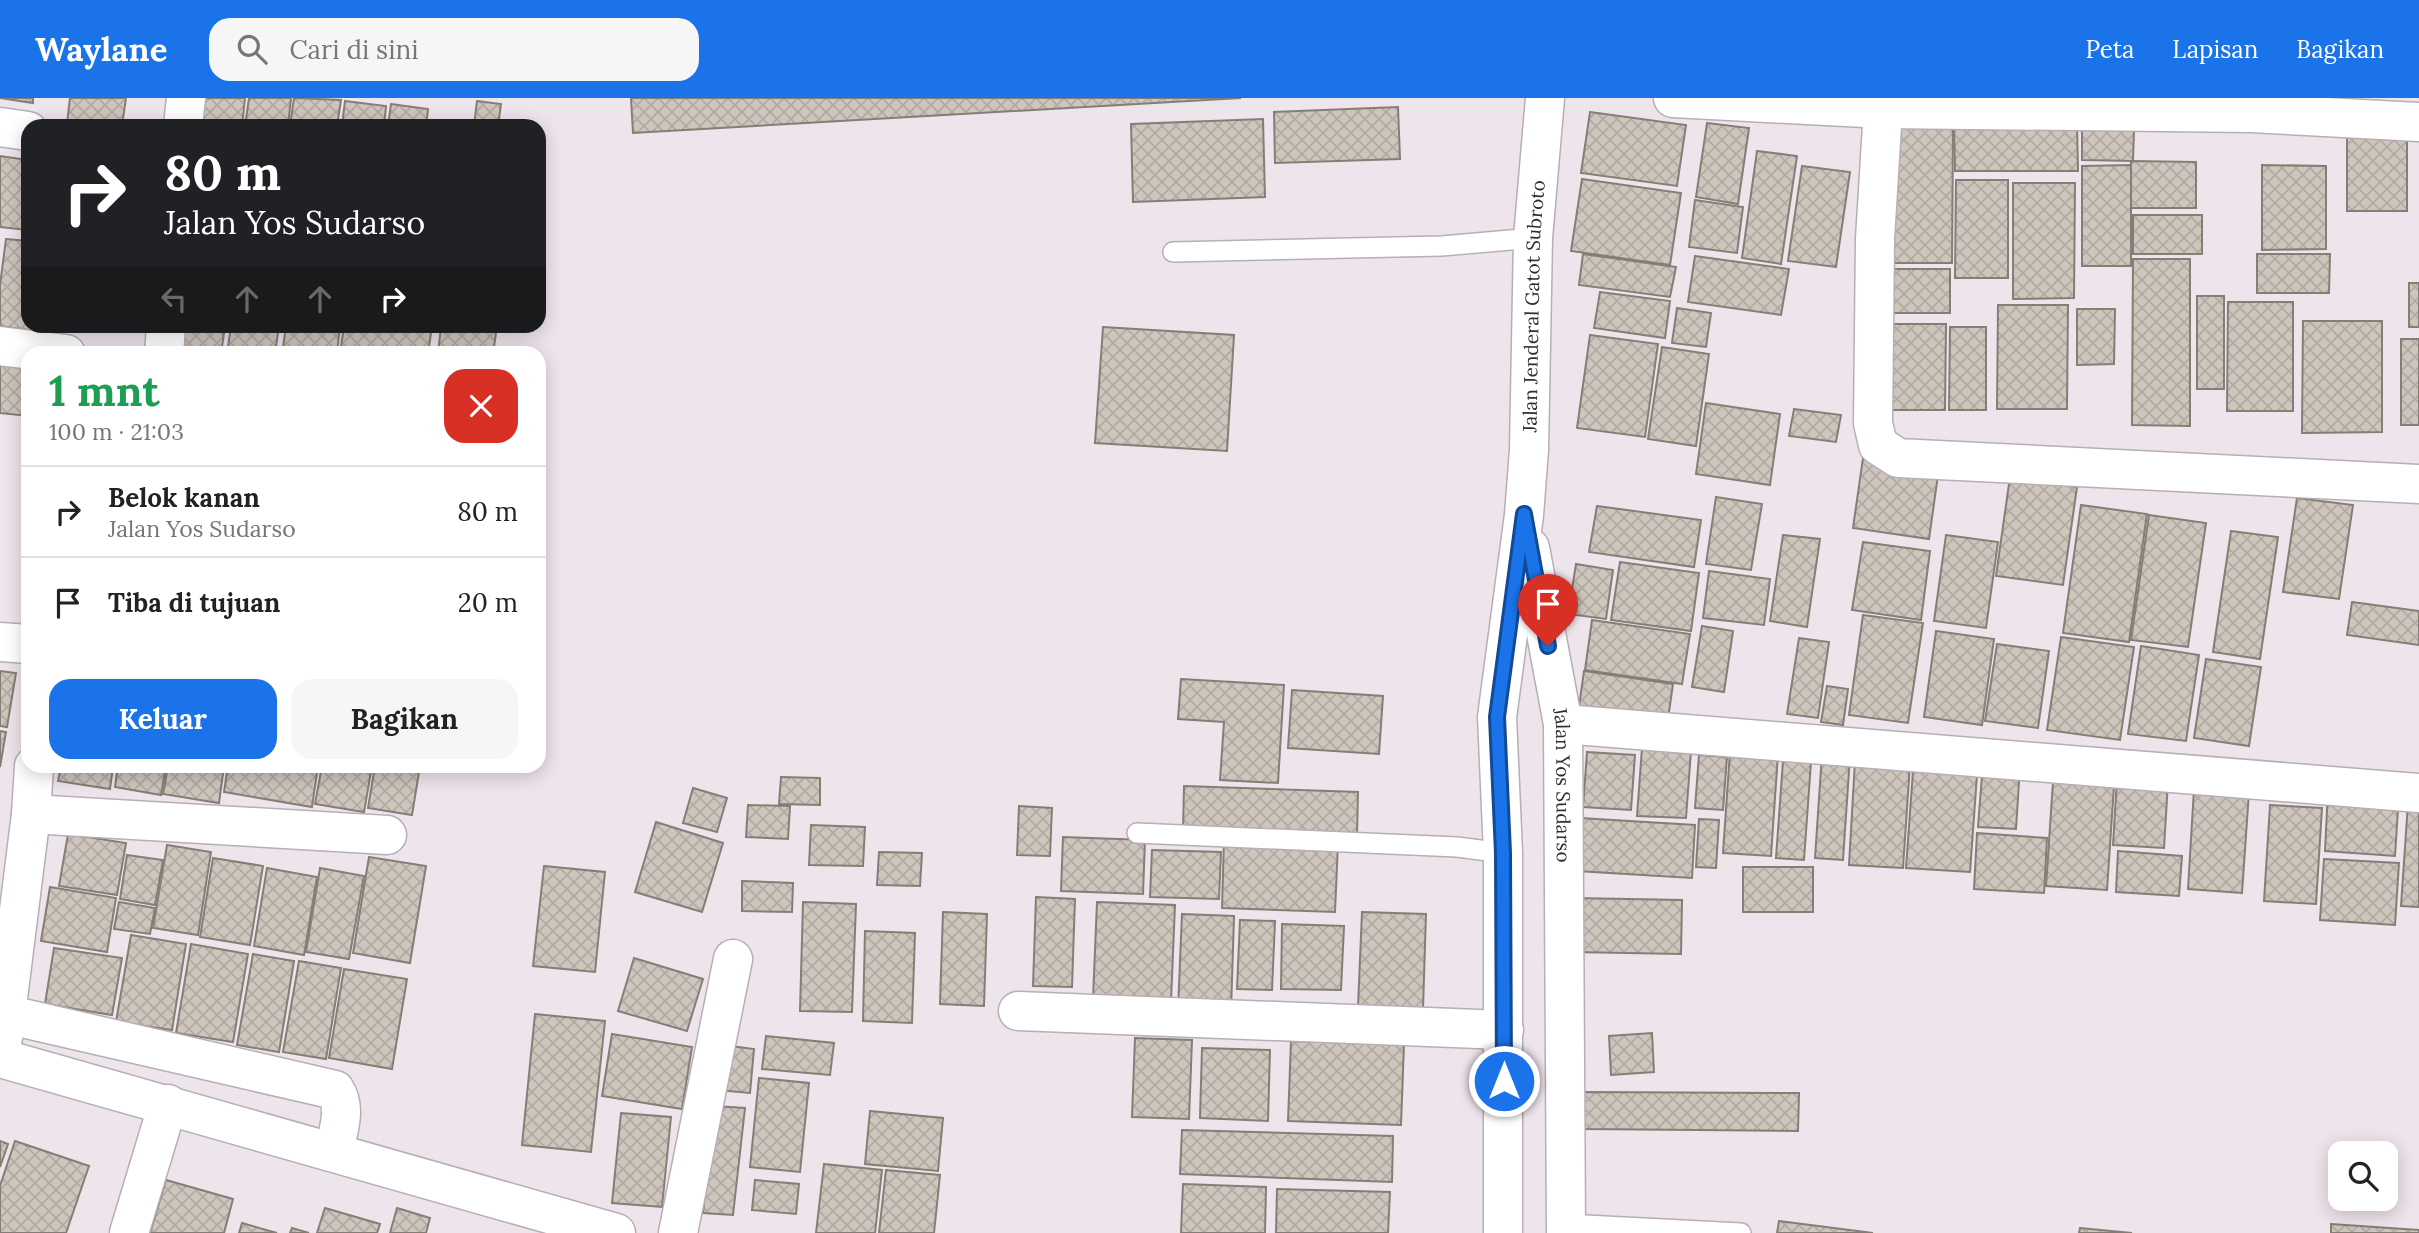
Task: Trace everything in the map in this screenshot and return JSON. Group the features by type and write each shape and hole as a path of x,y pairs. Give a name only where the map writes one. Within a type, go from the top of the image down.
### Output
{"main road":[{"path":"184,119 186,98"},
{"name":"Jalan Jenderal Gatot Subroto","path":"1524,514 1530,425 1532,238 1545,98"},
{"path":"1674,98 1883,109 2113,104 2419,122"},
{"path":"1883,109 1875,239 1873,423 1878,446 1898,458 2419,484"},
{"path":"0,127 21,130"},
{"path":"0,346 21,349"},
{"path":"1503,1233 1503,853 1497,717 1524,514"},
{"name":"Jalan Yos Sudarso","path":"1524,514 1563,724 1566,1228"},
{"path":"0,642 21,644"},
{"path":"1563,724 2419,793"},
{"path":"34,773 31,814 0,1058 616,1233"},
{"path":"31,814 387,835"},
{"path":"678,1233 733,959"},
{"path":"1018,1011 1504,1030"},
{"path":"5,1014 335,1090 341,1099 342,1107 334,1152"},
{"path":"78,1079 93,1034"},
{"path":"125,1092 139,1045"},
{"path":"129,1233 168,1104"}],"lane":[{"path":"1173,252 1442,246 1532,238"},
{"path":"1137,833 1457,847 1503,853"},
{"path":"1566,1228 1606,1224 1741,1233"}],"building":[{"path":"0,98 33,98 33,103"},
{"path":"70,98 126,98 123,119 67,119"},
{"path":"200,98 245,98 243,119 197,119"},
{"path":"249,98 291,98 289,119 246,119"},
{"path":"294,98 341,100 338,119 291,119"},
{"path":"631,98 1241,98 633,133"},
{"path":"345,101 386,106 385,119 343,119"},
{"path":"477,101 501,104 499,119 475,119"},
{"path":"391,104 428,109 427,119 389,119"},
{"path":"1398,107 1400,159 1275,163 1274,112"},
{"path":"1590,112 1686,125 1677,186 1581,173"},
{"path":"1263,119 1265,197 1133,202 1131,124"},
{"path":"1707,123 1749,128 1738,204 1696,197"},
{"path":"1954,124 2077,124 2078,171 1955,171"},
{"path":"1887,127 1953,127 1952,263 1886,263"},
{"path":"2082,130 2134,130 2133,161 2082,160"},
{"path":"2347,136 2407,136 2407,211 2347,211"},
{"path":"1757,151 1797,156 1781,264 1742,258"},
{"path":"0,156 21,159 21,229 0,227"},
{"path":"2131,161 2196,162 2196,208 2131,208"},
{"path":"2131,165 2131,266 2082,266 2082,166"},
{"path":"2262,165 2326,166 2326,249 2262,250"},
{"path":"1802,166 1850,172 1836,267 1788,261"},
{"path":"1582,179 1681,193 1670,265 1571,251"},
{"path":"1956,180 2008,180 2008,278 1955,278"},
{"path":"2013,183 2075,183 2074,298 2013,299"},
{"path":"1695,200 1743,207 1737,253 1689,247"},
{"path":"2133,215 2202,215 2202,254 2133,254"},
{"path":"6,239 21,240 21,329 0,326 0,285"},
{"path":"1583,254 1676,267 1670,297 1579,285"},
{"path":"2257,254 2330,254 2329,293 2257,293"},
{"path":"1695,256 1789,269 1781,315 1688,302"},
{"path":"2133,259 2190,259 2190,426 2132,425"},
{"path":"1882,269 1950,269 1950,313 1882,313"},
{"path":"2409,283 2419,283 2419,327 2409,327"},
{"path":"1600,292 1670,301 1665,338 1594,328"},
{"path":"2197,296 2224,296 2224,389 2197,389"},
{"path":"2228,302 2293,302 2293,411 2227,411"},
{"path":"1998,305 2068,305 2067,409 1997,409"},
{"path":"1677,308 1711,313 1706,347 1672,343"},
{"path":"2077,309 2115,309 2114,364 2077,365"},
{"path":"2303,321 2382,321 2382,432 2302,433"},
{"path":"1883,324 1946,324 1945,410 1882,410"},
{"path":"1103,327 1234,335 1227,451 1095,443"},
{"path":"1950,327 1986,327 1986,410 1949,410"},
{"path":"182,333 224,333 222,346 181,346"},
{"path":"230,333 278,333 276,346 228,346"},
{"path":"285,333 339,333 338,346 283,346"},
{"path":"343,333 431,333 429,346 341,346"},
{"path":"440,333 496,333 494,346 439,346"},
{"path":"1590,335 1658,344 1645,437 1577,428"},
{"path":"2401,339 2419,339 2419,425 2401,425"},
{"path":"1662,347 1709,354 1696,446 1648,439"},
{"path":"0,353 21,355 21,415 0,413"},
{"path":"1706,403 1780,414 1770,485 1696,474"},
{"path":"1794,409 1841,415 1836,442 1789,436"},
{"path":"1863,458 1939,468 1929,539 1853,528"},
{"path":"2010,477 2077,487 2063,585 1996,576"},
{"path":"1716,497 1762,504 1751,570 1706,564"},
{"path":"2297,498 2353,505 2339,599 2283,592"},
{"path":"2081,505 2147,514 2129,642 2063,633"},
{"path":"1597,506 1701,520 1694,567 1589,552"},
{"path":"2149,515 2206,523 2188,647 2131,640"},
{"path":"2231,531 2278,537 2260,659 2213,652"},
{"path":"1783,535 1820,539 1807,627 1770,621"},
{"path":"1946,535 1998,542 1986,628 1934,621"},
{"path":"1863,542 1930,551 1921,620 1852,610"},
{"path":"1620,562 1699,573 1691,631 1611,620"},
{"path":"1576,564 1613,570 1606,619 1568,614"},
{"path":"1709,571 1770,579 1764,625 1703,618"},
{"path":"2352,602 2419,611 2419,645 2347,635"},
{"path":"1863,615 1923,623 1908,723 1849,715"},
{"path":"1592,620 1690,634 1682,684 1585,670"},
{"path":"1702,626 1733,631 1724,692 1692,687"},
{"path":"1936,631 1994,639 1982,725 1924,717"},
{"path":"2061,637 2134,647 2120,740 2047,730"},
{"path":"1799,638 1829,642 1818,718 1787,714"},
{"path":"1997,644 2049,651 2038,728 1985,721"},
{"path":"2141,646 2199,655 2186,741 2128,734"},
{"path":"2206,659 2261,667 2249,746 2194,738"},
{"path":"0,671 16,673 7,727 0,726"},
{"path":"1584,671 1673,684 1667,726 1578,714"},
{"path":"1181,679 1284,685 1278,783 1220,780 1224,722 1178,719"},
{"path":"1827,686 1848,689 1843,725 1821,722"},
{"path":"1292,690 1383,696 1379,754 1288,748"},
{"path":"0,731 6,732 0,767"},
{"path":"1784,747 1812,748 1804,860 1776,858"},
{"path":"1642,748 1691,751 1686,818 1637,816"},
{"path":"1730,751 1778,754 1771,856 1723,853"},
{"path":"1587,752 1635,755 1631,810 1583,807"},
{"path":"1822,754 1850,756 1843,860 1815,858"},
{"path":"1699,755 1727,757 1723,810 1695,808"},
{"path":"1855,761 1910,764 1903,868 1849,865"},
{"path":"1983,763 2020,766 2016,829 1978,827"},
{"path":"1913,771 1977,775 1970,872 1906,868"},
{"path":"60,773 112,773 110,789 58,781"},
{"path":"117,773 165,773 161,795 115,787"},
{"path":"167,773 223,773 219,803 163,794"},
{"path":"227,773 317,773 312,807 224,792"},
{"path":"321,773 371,773 364,812 315,804"},
{"path":"374,773 419,773 412,815 368,808"},
{"path":"781,777 820,778 820,805 779,804"},
{"path":"2117,779 2168,782 2164,848 2113,845"},
{"path":"2053,782 2114,786 2107,890 2046,886"},
{"path":"1184,786 1358,792 1357,837 1183,831"},
{"path":"693,788 727,798 717,832 683,823"},
{"path":"2194,789 2249,792 2242,893 2188,889"},
{"path":"2328,789 2399,794 2395,856 2325,851"},
{"path":"2408,803 2419,804 2419,907 2401,906"},
{"path":"748,805 790,806 788,839 746,837"},
{"path":"2270,805 2322,808 2316,904 2264,901"},
{"path":"1019,806 1052,808 1050,856 1017,855"},
{"path":"1580,818 1695,825 1692,878 1577,871"},
{"path":"1699,819 1719,820 1716,868 1696,867"},
{"path":"656,822 723,843 702,912 635,892"},
{"path":"811,825 865,827 863,866 809,865"},
{"path":"1977,833 2047,838 2044,893 1974,889"},
{"path":"68,834 126,843 117,895 59,886"},
{"path":"1063,837 1145,840 1143,894 1061,891"},
{"path":"1224,839 1338,843 1335,912 1222,908"},
{"path":"167,845 211,852 198,935 153,928"},
{"path":"1152,850 1221,852 1219,899 1150,897"},
{"path":"2118,851 2182,856 2179,896 2116,892"},
{"path":"879,852 922,853 920,886 877,885"},
{"path":"127,855 163,860 155,905 120,899"},
{"path":"369,857 426,866 410,963 353,953"},
{"path":"213,858 263,866 250,945 200,937"},
{"path":"2324,859 2399,863 2395,925 2320,920"},
{"path":"544,866 605,872 595,972 533,966"},
{"path":"1743,867 1813,867 1813,912 1743,912"},
{"path":"267,868 317,877 304,955 254,946"},
{"path":"320,868 364,876 349,959 306,952"},
{"path":"742,881 793,883 792,912 742,911"},
{"path":"50,887 116,898 107,952 41,941"},
{"path":"1036,897 1075,899 1072,987 1033,986"},
{"path":"1574,898 1682,900 1681,954 1573,952"},
{"path":"119,902 155,908 150,934 114,929"},
{"path":"803,902 856,904 852,1012 800,1011"},
{"path":"1097,902 1175,905 1171,1001 1093,999"},
{"path":"943,912 987,914 984,1006 940,1004"},
{"path":"1362,912 1426,914 1423,1009 1358,1007"},
{"path":"1182,914 1234,916 1231,1012 1178,1010"},
{"path":"1240,920 1275,921 1272,990 1237,989"},
{"path":"1282,924 1344,926 1341,990 1281,989"},
{"path":"865,931 915,933 912,1023 863,1021"},
{"path":"131,935 186,944 172,1030 116,1022"},
{"path":"191,944 248,954 233,1042 176,1033"},
{"path":"54,948 122,958 112,1015 45,1004"},
{"path":"253,954 294,961 279,1052 237,1045"},
{"path":"634,958 703,979 687,1031 618,1011"},
{"path":"299,961 341,968 326,1059 283,1052"},
{"path":"344,969 407,979 392,1069 329,1058"},
{"path":"535,1014 605,1021 591,1152 522,1145"},
{"path":"1652,1033 1654,1072 1611,1075 1609,1036"},
{"path":"612,1034 692,1047 682,1109 602,1096"},
{"path":"766,1036 834,1043 830,1075 762,1069"},
{"path":"1135,1038 1192,1040 1189,1119 1132,1117"},
{"path":"1291,1041 1404,1044 1401,1125 1288,1121"},
{"path":"723,1045 754,1049 750,1093 718,1090"},
{"path":"1202,1048 1270,1050 1268,1121 1200,1118"},
{"path":"759,1078 809,1083 800,1172 750,1167"},
{"path":"1584,1092 1799,1093 1798,1131 1583,1129"},
{"path":"714,1106 745,1108 733,1215 703,1213"},
{"path":"870,1111 943,1118 938,1171 865,1164"},
{"path":"621,1113 671,1117 662,1207 612,1203"},
{"path":"1182,1130 1393,1136 1392,1182 1180,1174"},
{"path":"0,1141 8,1144 0,1167"},
{"path":"15,1141 89,1166 66,1233 0,1233 0,1186"},
{"path":"824,1164 882,1170 875,1233 816,1233"},
{"path":"886,1170 940,1175 934,1233 879,1233"},
{"path":"166,1180 233,1199 224,1233 150,1233"},
{"path":"755,1180 799,1184 796,1214 752,1210"},
{"path":"1183,1184 1266,1187 1265,1233 1181,1233"},
{"path":"1277,1189 1390,1192 1388,1233 1276,1233"},
{"path":"325,1208 380,1224 377,1233 317,1233"},
{"path":"397,1208 430,1218 426,1233 390,1233"},
{"path":"1779,1221 1873,1233 1777,1233"},
{"path":"242,1223 277,1233 239,1233"},
{"path":"2331,1224 2419,1230 2419,1233 2331,1233"},
{"path":"292,1228 309,1233 290,1233"},
{"path":"2080,1228 2132,1233 2079,1233"}],"route":[{"path":"1504,1081 1503,853 1497,717 1524,514 1548,646"}]}
